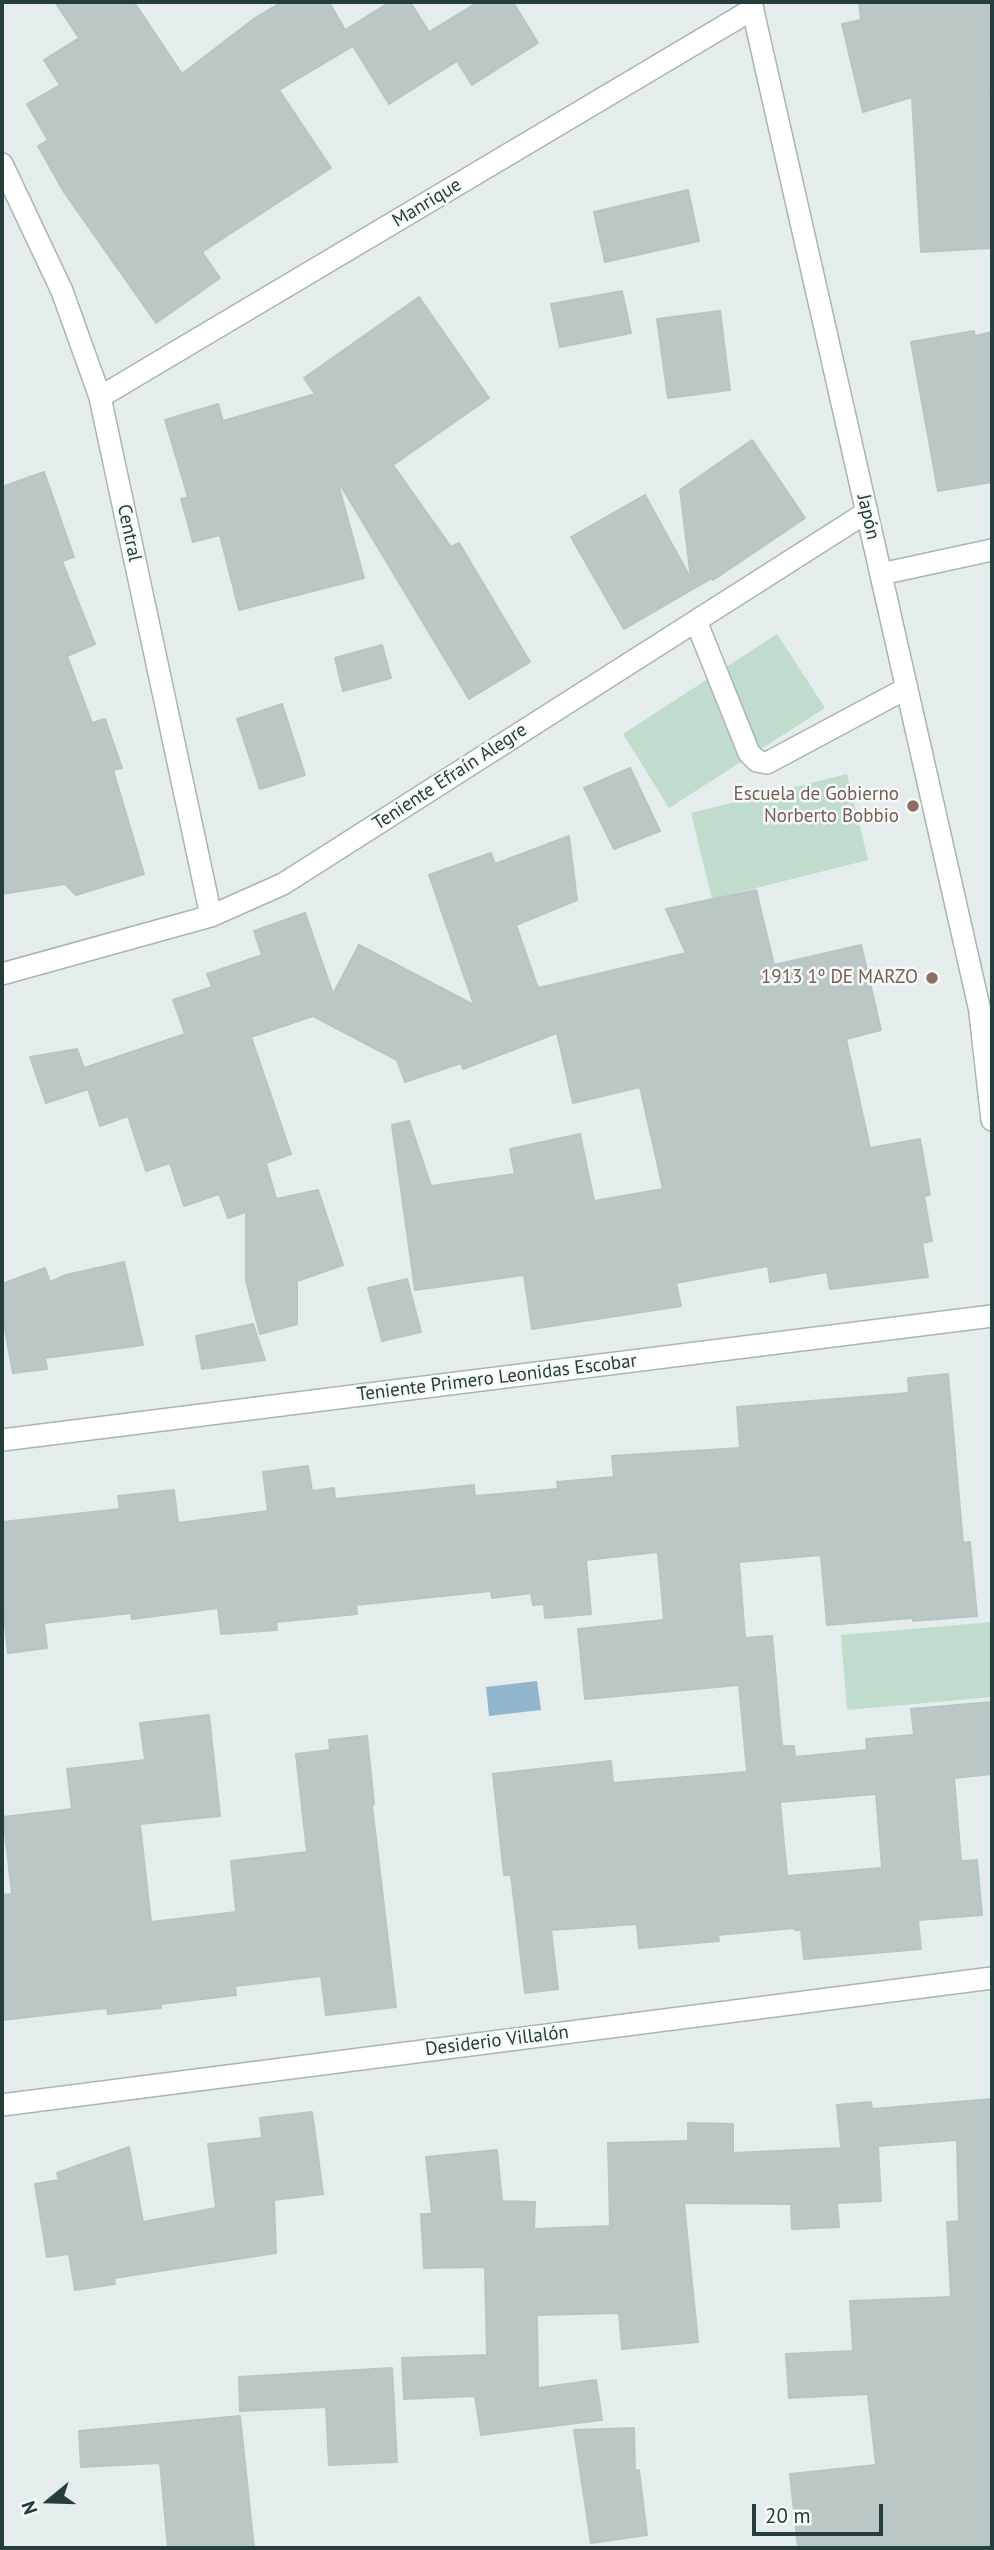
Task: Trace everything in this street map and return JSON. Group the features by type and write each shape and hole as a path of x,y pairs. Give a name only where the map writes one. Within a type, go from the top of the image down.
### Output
{"street":[{"name":"Manrique","path":"100,397 752,5"},
{"name":"Japón","path":"752,5 907,688 986,1019 992,1110"},
{"name":"Central","path":"2,164 62,291 100,397 211,916"},
{"name":"Teniente Efraín Alegre","path":"2,974 211,916 284,884 867,512"},
{"path":"881,574 992,550"},
{"path":"696,621 749,753 757,761 767,763 907,688"},
{"name":"Teniente Primero Leonidas Escobar","path":"2,1440 992,1315"},
{"name":"Desiderio Villalón","path":"2,2105 992,1978"}],"green space":[{"path":"777,634 825,708 669,808 623,734"},
{"path":"847,774 868,860 712,899 691,813"},
{"path":"992,1622 992,1697 847,1710 841,1635"}],"water":[{"path":"537,1681 541,1710 489,1716 486,1687"}],"building":[{"path":"55,2 134,2 182,74 255,18 282,2 329,2 345,30 390,2 410,2 429,32 478,2 513,2 538,43 472,85 457,61 389,104 353,46 279,90 331,168 202,252 220,278 156,323 64,192 38,146 48,140 27,104 60,85 44,60 79,38"},
{"path":"859,2 992,2 992,85 989,86 992,248 921,252 912,97 863,112 842,24 861,20"},
{"path":"688,190 699,241 605,262 594,212"},
{"path":"622,291 631,333 560,347 551,304"},
{"path":"419,297 489,398 393,465 451,547 459,543 530,662 469,699 341,486 339,487 364,578 239,610 220,535 193,542 181,499 188,497 165,420 218,404 223,421 315,394 304,378"},
{"path":"720,311 730,390 668,398 657,319"},
{"path":"974,331 975,336 992,332 992,482 938,491 911,342"},
{"path":"752,440 805,518 713,580 712,578 624,629 571,537 645,495 691,579 680,490"},
{"path":"44,472 74,557 62,561 95,644 67,656 92,723 105,719 122,768 113,770 144,874 76,895 65,884 2,894 2,487"},
{"path":"382,645 391,678 343,691 335,658"},
{"path":"282,704 305,775 260,789 237,719"},
{"path":"630,768 660,831 614,849 584,788"},
{"path":"569,836 577,900 516,925 538,988 686,953 666,909 756,890 774,965 861,945 881,1030 846,1039 870,1148 920,1139 930,1195 924,1196 932,1241 922,1243 928,1277 830,1289 827,1272 770,1282 768,1266 676,1283 681,1306 532,1329 524,1275 415,1290 392,1125 409,1121 431,1186 515,1174 510,1149 580,1134 594,1201 663,1189 640,1087 573,1103 557,1033 463,1069 461,1063 405,1082 397,1060 313,1016 251,1037 291,1154 266,1163 276,1199 318,1190 343,1265 297,1281 297,1324 260,1334 246,1281 246,1212 228,1218 219,1194 184,1206 170,1163 146,1171 128,1116 100,1126 88,1089 46,1103 30,1057 77,1049 84,1068 185,1034 173,1000 212,987 207,974 262,955 254,931 305,913 333,994 359,945 474,1005 429,875 491,853 495,864"},
{"path":"124,1262 143,1345 45,1358 47,1369 13,1373 2,1313 2,1284 45,1268 50,1282 66,1275"},
{"path":"407,1279 421,1332 382,1341 368,1288"},
{"path":"253,1324 265,1360 202,1369 196,1336"},
{"path":"948,1374 963,1543 970,1542 977,1616 827,1625 821,1555 739,1562 745,1638 772,1636 782,1746 794,1746 795,1757 867,1750 866,1739 914,1735 911,1709 992,1702 992,1774 954,1778 961,1861 977,1860 982,1915 918,1920 921,1949 804,1959 801,1930 794,1928 718,1935 719,1941 639,1948 637,1924 551,1930 558,1989 525,1993 511,1875 504,1875 493,1774 611,1761 613,1783 747,1772 739,1685 585,1699 578,1629 664,1620 658,1552 586,1560 591,1614 545,1618 544,1604 533,1605 531,1593 492,1598 491,1591 356,1605 357,1614 276,1622 277,1630 221,1634 218,1608 132,1619 131,1613 44,1623 47,1648 8,1653 2,1598 2,1522 120,1509 118,1496 174,1490 178,1523 268,1511 263,1472 308,1466 312,1491 334,1488 335,1499 474,1485 475,1496 558,1489 557,1482 614,1477 612,1456 740,1448 737,1407 909,1393 908,1378","holes":["876,1794 882,1868 787,1876 780,1802"]},
{"path":"209,1715 220,1816 140,1824 151,1922 236,1912 231,1861 307,1852 296,1754 330,1750 329,1740 367,1736 372,1805 396,2007 326,2015 321,1976 235,1986 236,1995 161,2004 161,2008 108,2014 107,2008 2,2020 2,1895 12,1894 3,1817 72,1809 67,1769 145,1760 140,1723"},
{"path":"992,2099 992,2548 798,2548 790,2474 876,2465 868,2394 789,2398 786,2354 853,2351 850,2301 951,2297 947,2222 959,2221 957,2140 878,2146 881,2201 837,2203 839,2227 792,2229 791,2204 684,2203 698,2342 622,2349 619,2313 537,2315 538,2388 596,2380 602,2420 481,2435 475,2396 404,2399 402,2358 487,2355 485,2267 424,2268 421,2214 432,2214 426,2157 497,2150 502,2201 535,2202 534,2229 610,2226 608,2143 688,2141 688,2123 733,2124 733,2153 841,2148 837,2105 871,2102 872,2109"},
{"path":"312,2112 323,2194 274,2200 276,2253 114,2278 115,2284 75,2290 69,2254 47,2257 35,2184 59,2180 57,2173 129,2147 143,2222 216,2208 208,2144 262,2138 260,2118"},
{"path":"392,2368 397,2462 329,2465 326,2407 240,2411 239,2377"},
{"path":"240,2416 254,2548 168,2548 160,2463 81,2467 79,2431"},
{"path":"634,2428 635,2471 639,2470 647,2535 591,2543 574,2430"}],"place":[{"name":"Escuela de Gobierno Norberto Bobbio","path":"913,806"},
{"name":"1913 1º DE MARZO","path":"932,978"}]}
